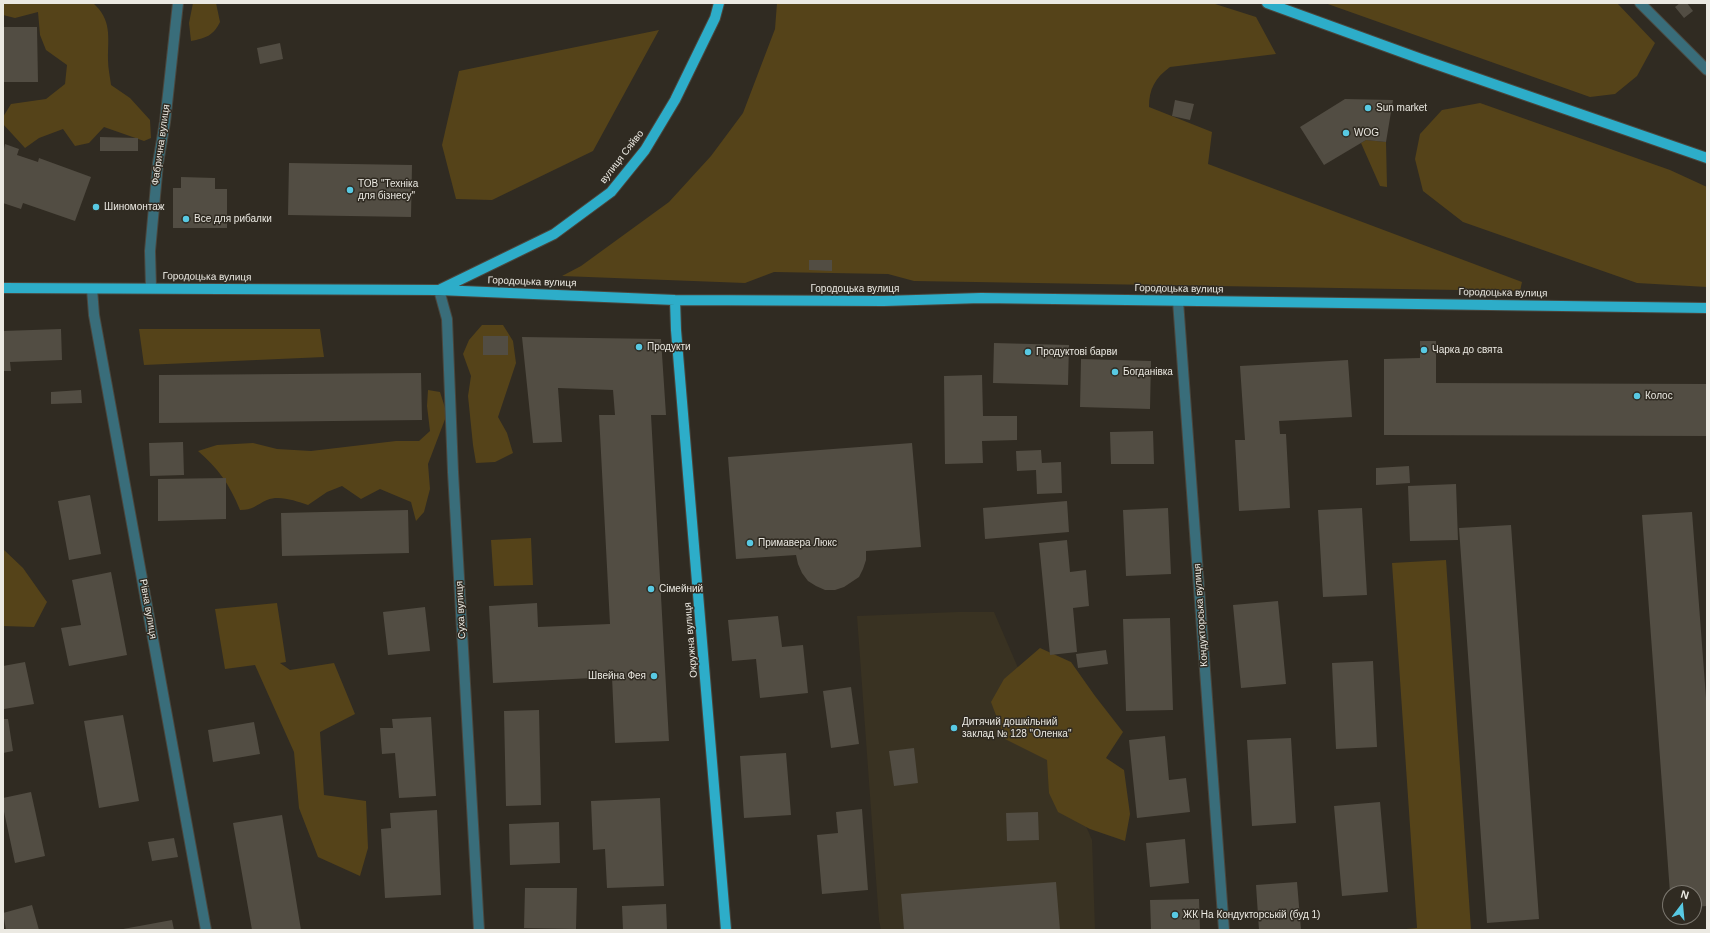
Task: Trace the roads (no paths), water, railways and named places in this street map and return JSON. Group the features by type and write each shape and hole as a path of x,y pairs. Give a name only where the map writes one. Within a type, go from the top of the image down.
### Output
{"main road":[{"name":"вулиця Сяйво","path":"439,290 554,234 612,192 645,150 675,100 715,18 719,3"},
{"path":"1267,3 1428,61 1707,158"},
{"name":"Городоцька вулиця","path":"3,288 439,290 675,300 884,301 981,298 1707,308"},
{"name":"Окружна вулиця","path":"675,300 676,338 726,930"}],"street":[{"name":"Фабрична вулиця","path":"151,288 150,251 158,163 165,122 178,3"},
{"path":"1640,3 1707,70"},
{"name":"Рівна вулиця","path":"92,288 94,315 206,930"},
{"name":"Суха вулиця","path":"439,290 446,319 479,930"},
{"name":"Кондукторська вулиця","path":"1178,301 1224,930"}],"place":[{"name":"Sun market","path":"1368,108"},
{"name":"WOG","path":"1346,133"},
{"name":"ТОВ \"Техніка для бізнесу\"","path":"350,190"},
{"name":"Шиномонтаж","path":"96,207"},
{"name":"Все для рибалки","path":"186,219"},
{"name":"Продукти","path":"639,347"},
{"name":"Чарка до свята","path":"1424,350"},
{"name":"Продуктові барви","path":"1028,352"},
{"name":"Богданівка","path":"1115,372"},
{"name":"Колос","path":"1637,396"},
{"name":"Примавера Люкс","path":"750,543"},
{"name":"Сімейний","path":"651,589"},
{"name":"Швейна Фея","path":"654,676"},
{"name":"Дитячий дошкільний заклад № 128 \"Оленка\"","path":"954,728"},
{"name":"ЖК На Кондукторській (буд 1)","path":"1175,915"}]}
